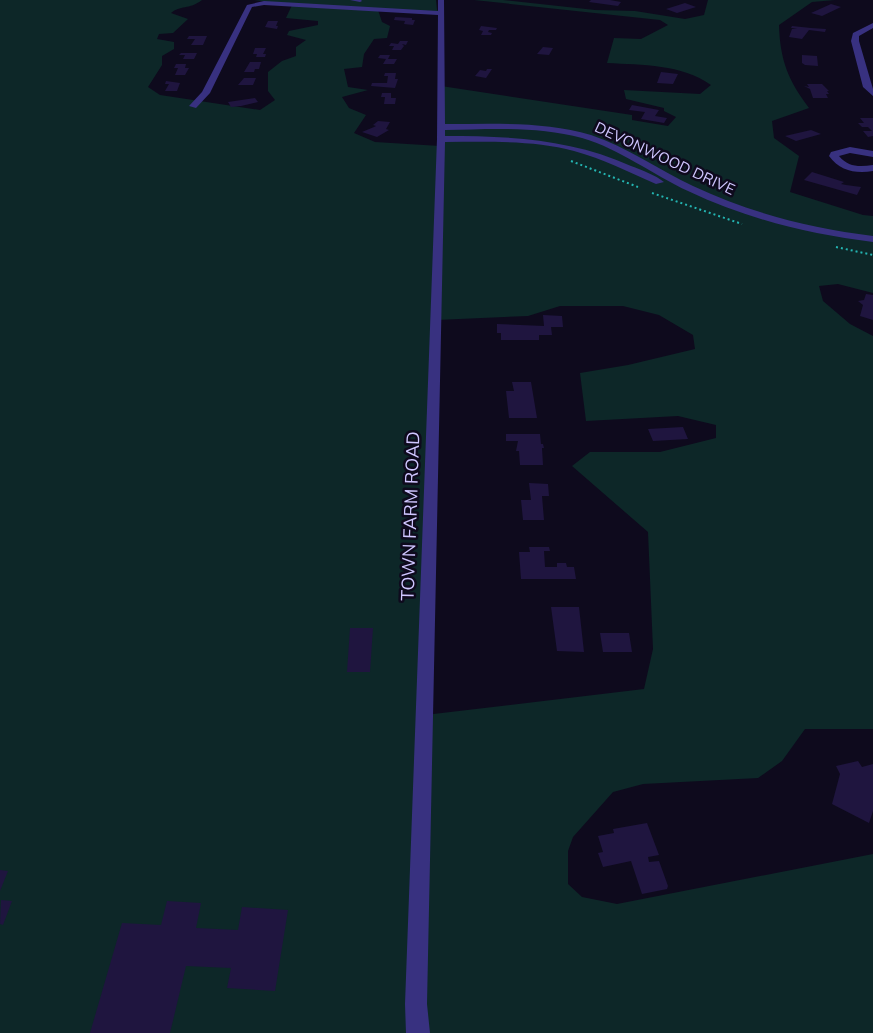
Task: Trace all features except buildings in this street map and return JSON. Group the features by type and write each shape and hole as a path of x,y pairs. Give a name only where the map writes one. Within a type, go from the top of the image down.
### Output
{"street":[{"path":"193,106 206,93 249,6 264,3 441,7"},
{"name":"TOWN FARM ROAD","path":"418,1033 416,1004 441,133 441,7"},
{"path":"873,25 856,35 855,41 867,87 873,94"},
{"name":"DEVONWOOD DRIVE","path":"441,133 524,127 585,137 609,146 690,189 748,212 795,225 873,239"},
{"name":"DEVONWOOD DRIVE","path":"441,133 564,146 613,161 712,207 782,228 873,249"},
{"path":"873,154 843,150 834,154 836,160 845,166 859,169 873,168"}],"lane":[{"path":"352,0 360,1"}],"green space":[{"path":"0,0 202,0 171,13 188,19 173,33 159,34 157,39 174,42 174,49 162,56 162,65 148,87 160,95 260,110 275,100 268,91 268,72 282,61 296,56 296,47 306,40 287,35 289,31 318,25 318,21 286,18 292,5 254,0 436,0 437,10 441,13 378,10 382,22 390,26 387,38 374,39 364,54 362,67 344,69 348,87 368,90 342,97 349,108 366,115 354,133 375,142 440,146 441,86 632,115 632,120 668,126 676,117 664,111 664,108 626,99 624,90 700,94 711,85 674,69 607,63 614,38 641,39 668,25 660,20 474,0 503,0 595,10 635,11 685,19 704,15 708,0 835,0 812,2 779,25 786,69 809,108 772,121 774,138 799,156 790,192 863,215 873,216 873,293 838,284 819,286 823,301 850,324 873,336 873,729 805,729 782,761 758,778 643,784 613,792 573,837 568,851 568,884 582,897 617,904 873,854 873,1033 0,1033","holes":["560,306 623,306 659,315 693,335 695,349 628,365 580,373 586,421 678,416 716,425 716,438 660,452 590,452 572,466 648,532 653,649 644,689 425,715 436,320 528,316"]}]}
